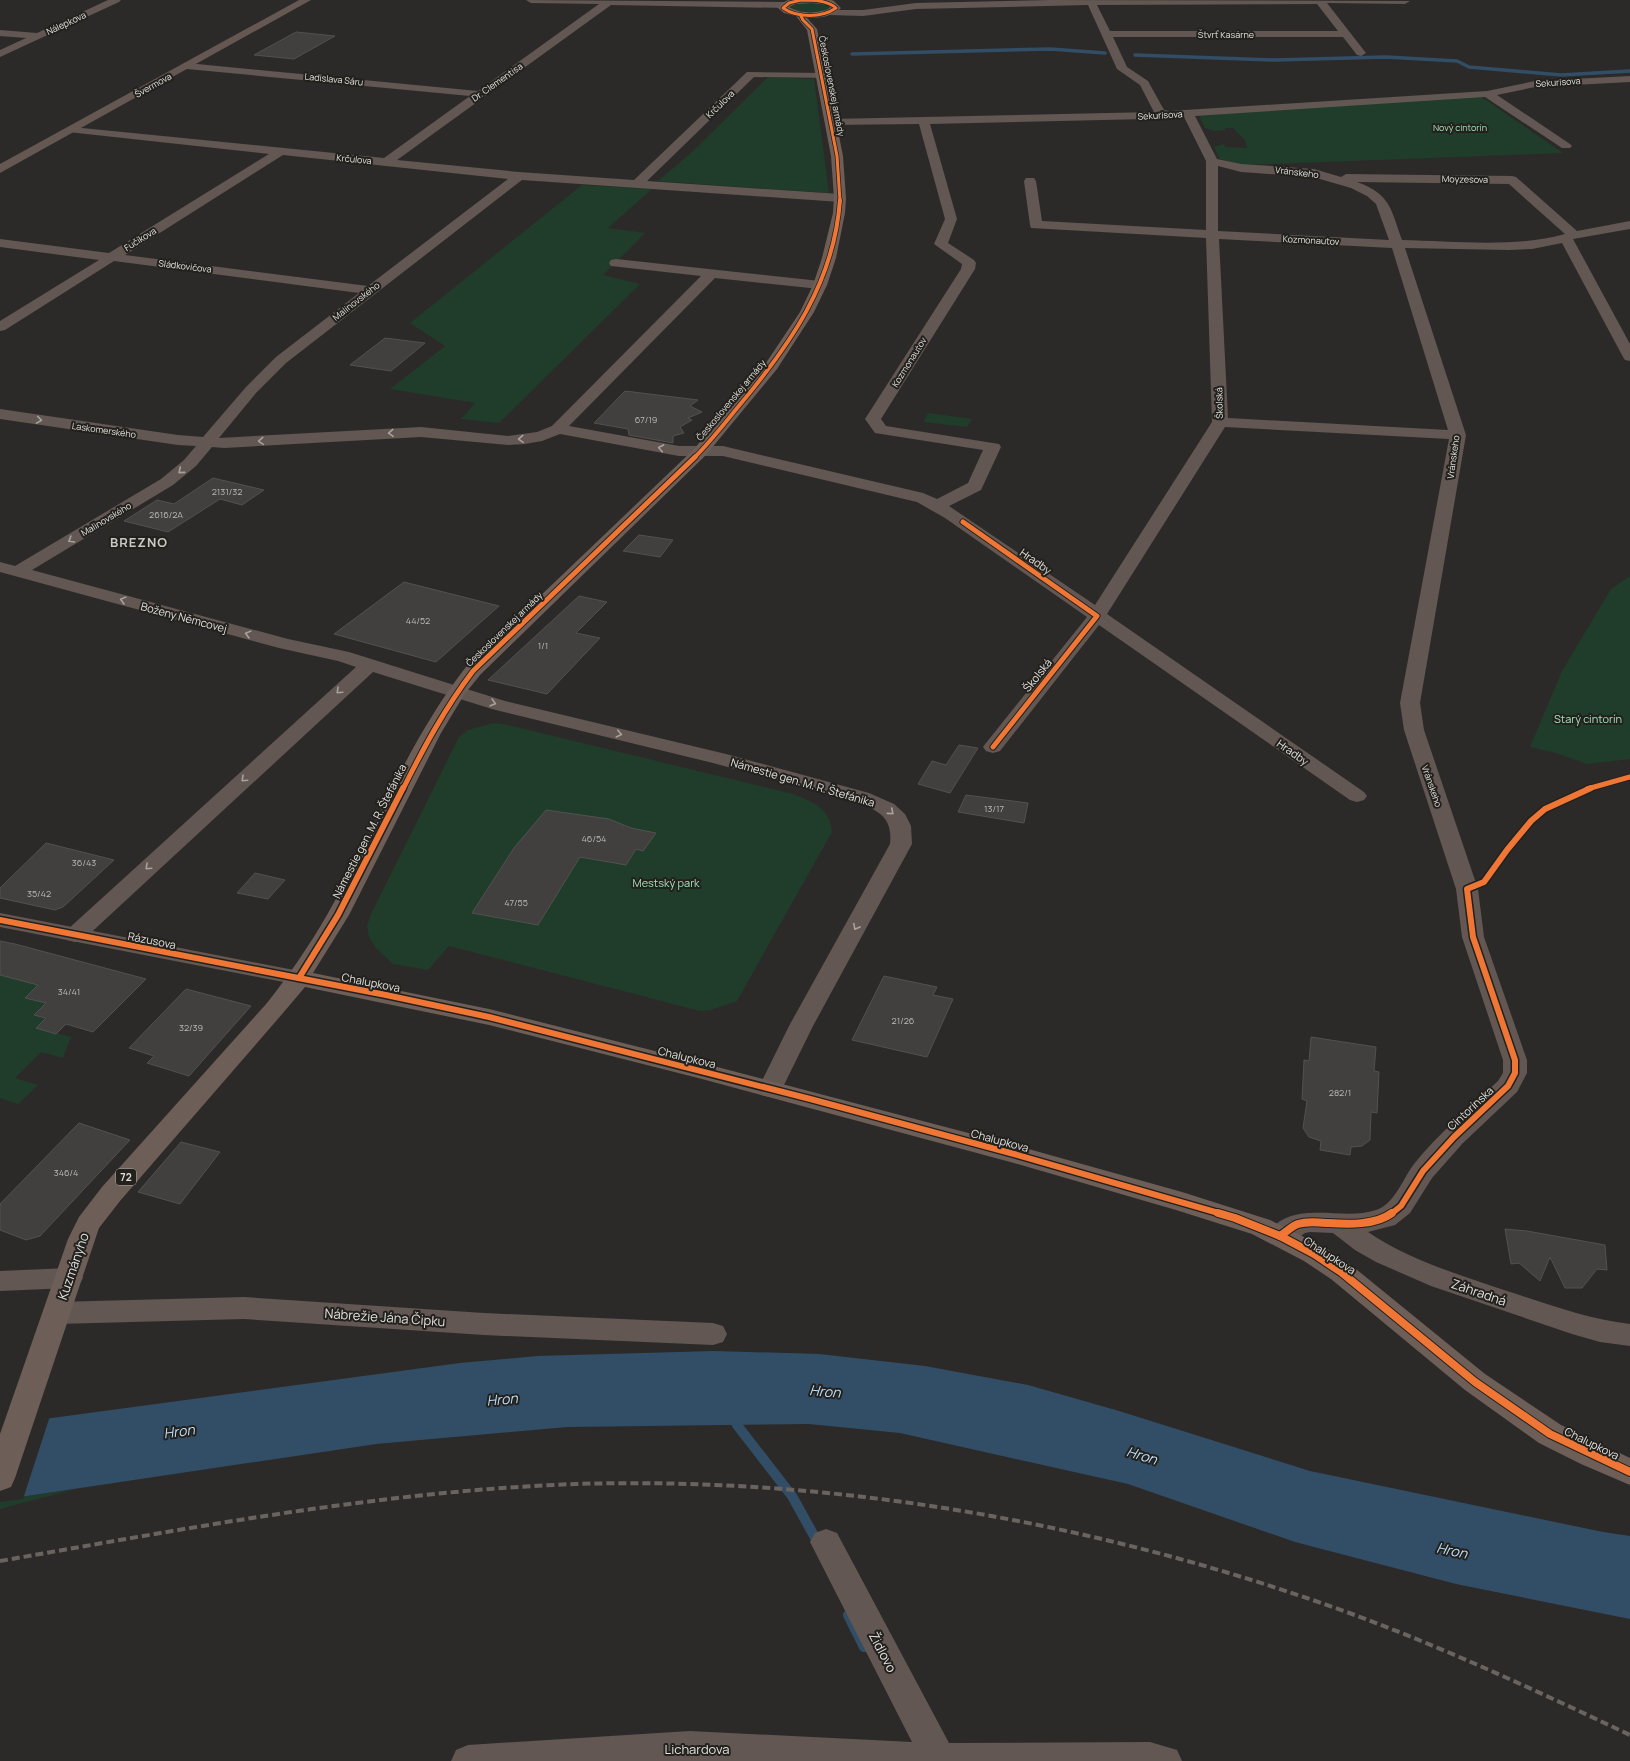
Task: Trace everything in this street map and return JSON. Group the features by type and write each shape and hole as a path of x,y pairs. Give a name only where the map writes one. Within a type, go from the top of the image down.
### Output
{"main road":[{"path":"812,0 831,3 835,6 832,10 816,14 800,14 784,7 797,1 812,0"},
{"name":"Československej armády","path":"800,14 812,30"},
{"name":"Československej armády","path":"456,693 473,671 700,452 772,366 807,312 820,285 829,258 839,213 840,198 837,156 812,30 816,14"},
{"name":"Námestie gen. M. R. Štefánika","path":"299,978 338,915 431,733 456,693"},
{"name":"Chalupkova","path":"299,978 489,1016 770,1088 1014,1154 1236,1218 1280,1236 1314,1254 1341,1272 1476,1382 1550,1434 1630,1472"},
{"name":"Kuzmányho","path":"0,1478 88,1224 111,1194 275,1008 299,978"}],"street":[{"name":"Nálepkova","path":"0,54 116,0"},
{"name":"Švermova","path":"0,170 306,0"},
{"path":"531,0 722,4 784,7"},
{"path":"1320,0 1361,53"},
{"name":"Dr. Clementisa","path":"385,163 610,1"},
{"path":"832,10 861,13 916,6 1046,1 1405,1"},
{"path":"1092,2 1122,69 1144,83 1160,112 1167,114"},
{"name":"Nálepkova","path":"0,33 39,36"},
{"name":"Štvrť Kasárne","path":"1106,34 1346,34"},
{"name":"Ladislava Sáru","path":"188,66 480,94"},
{"name":"Krčulova","path":"637,184 751,74 822,76"},
{"name":"Sekurisova","path":"831,122 924,121 1188,113 1488,94 1535,84 1630,79"},
{"path":"1488,94 1566,146"},
{"name":"Školská","path":"993,747 1097,616 1220,422 1212,235 1212,161 1188,113"},
{"name":"Kozmonautov","path":"924,121 951,219 941,244 969,263 959,284 873,419 881,430 993,447 975,486 938,505"},
{"name":"Krčulova","path":"72,130 519,176 840,198"},
{"name":"Fučíkova","path":"0,326 280,152"},
{"name":"Vránskeho","path":"1212,161 1241,168 1314,173 1334,178 1371,193 1382,202 1397,244 1458,435 1410,703 1414,730 1467,889"},
{"name":"Malinovského","path":"8,569 167,482 190,463 266,374 281,360 519,176"},
{"name":"Moyzesova","path":"1334,178 1512,180 1570,236 1630,357"},
{"name":"Kozmonautov","path":"1030,181 1036,225 1397,244 1532,245 1570,236 1630,225"},
{"name":"Sládkovičova","path":"0,243 370,290"},
{"path":"616,262 820,285"},
{"path":"207,442 241,443 421,432 442,433 487,439 522,439 544,436 558,429 712,273"},
{"name":"Laskomerského","path":"0,414 170,439 207,442"},
{"path":"1220,422 1458,435"},
{"name":"Hradby","path":"558,429 679,451 724,451 923,498 938,505 1357,796"},
{"name":"Boženy Němcovej","path":"8,569 286,644 342,656 369,665"},
{"path":"75,935 369,665"},
{"name":"Námestie gen. M. R. Štefánika","path":"369,665 429,682 456,693 719,758 862,797 877,803 897,817 902,826 903,834 901,844 805,1019 770,1088"},
{"name":"Cintorínska","path":"1280,1236 1298,1224 1310,1222 1339,1224 1363,1223 1386,1218 1401,1206 1423,1172 1454,1137 1508,1086 1515,1073 1515,1060 1473,937 1467,889"},
{"name":"Rázusova","path":"0,920 299,978"},
{"name":"Záhradná","path":"1339,1224 1368,1245 1412,1267 1459,1285 1569,1323 1614,1334 1630,1335"},
{"path":"0,1281 69,1278"},
{"name":"Nábrežie Jána Čipku","path":"57,1313 244,1308 484,1324 713,1334"},
{"name":"Židlovo","path":"826,1542 940,1760"},
{"name":"Lichardova","path":"468,1761 690,1747 940,1760 1150,1758 1165,1761"}],"green space":[{"path":"807,2 827,5 830,8 822,12 811,13 800,12 791,8 794,5"},
{"path":"768,77 814,79 829,193 658,181 691,153"},
{"name":"Nový cintorín","path":"1480,96 1563,153 1241,165 1220,159 1214,147 1224,144 1225,147 1247,148 1245,140 1233,128 1225,128 1225,130 1215,131 1205,128 1198,113"},
{"path":"582,185 652,189 608,228 645,233 603,275 640,284 499,423 461,419 475,403 390,389 445,346 410,323"},
{"path":"928,413 972,419 967,427 923,422"},
{"name":"Starý cintorín","path":"1630,576 1630,759 1587,764 1556,753 1530,747 1562,671 1611,589"},
{"name":"Mestský park","path":"493,723 504,724 793,794 814,803 824,812 831,824 832,832 737,1001 711,1010 700,1011 449,946 428,970 393,964 376,948 369,937 367,926 371,914 459,737 468,730"},
{"path":"0,975 38,985 26,998 46,1003 34,1014 46,1018 37,1028 71,1037 63,1058 41,1052 15,1078 38,1085 18,1104 0,1098"},
{"path":"76,1489 0,1509 0,1500"}],"water":[{"name":"Hron","path":"714,1351 819,1354 925,1366 1028,1385 1119,1411 1310,1471 1603,1532 1630,1536 1630,1619 1456,1584 1295,1542 1128,1484 900,1433 809,1424 567,1427 376,1444 0,1500 0,1425 460,1363 537,1356"}],"pier":[{"path":"50,1416 23,1499 0,1502 0,1423"}],"building":[{"path":"296,32 335,36 294,59 254,55"},
{"path":"385,338 425,343 391,371 350,365"},
{"path":"625,391 698,400 690,406 702,412 688,418 692,420 680,427 684,433 673,436 673,443 629,435 628,429 594,423"},
{"path":"213,478 264,490 242,505 220,499 168,532 124,521 157,500 174,504"},
{"path":"639,535 673,540 660,557 623,551"},
{"path":"404,582 499,606 436,662 334,634"},
{"path":"579,596 607,602 576,633 600,638 547,694 488,680"},
{"path":"959,745 978,748 950,793 918,784 932,761 946,765"},
{"path":"966,795 1028,803 1024,823 958,812"},
{"path":"546,810 609,819 631,828 656,833 643,851 636,849 626,865 580,857 538,925 472,913 514,848"},
{"path":"46,843 114,860 63,907 55,910 0,898 0,888"},
{"path":"255,873 285,880 268,899 237,893"},
{"path":"0,941 146,979 93,1032 66,1024 56,1034 36,1028 46,1018 34,1015 46,1003 25,998 38,985 0,975"},
{"path":"884,976 937,987 933,995 953,999 927,1057 852,1040"},
{"path":"186,989 251,1006 189,1076 147,1063 154,1056 129,1048"},
{"path":"1311,1037 1376,1047 1374,1071 1379,1072 1377,1113 1371,1112 1370,1140 1362,1146 1351,1147 1350,1155 1320,1150 1321,1141 1309,1137 1303,1128 1307,1101 1302,1099 1304,1060 1309,1061"},
{"path":"79,1123 130,1140 40,1236 26,1240 0,1230 0,1204"},
{"path":"181,1142 220,1152 180,1204 138,1192"},
{"path":"1505,1229 1527,1231 1605,1245 1607,1270 1597,1269 1582,1288 1565,1288 1550,1257 1540,1281 1519,1263 1511,1264"}],"waterway":[{"path":"852,54 1050,49 1105,53"},
{"path":"1135,55 1275,60 1386,57 1457,61 1469,67 1561,75 1630,71"},
{"path":"734,1418 737,1425 792,1496 818,1543"},
{"path":"848,1615 864,1647"}],"railway":[{"path":"0,1561 286,1513 431,1494 503,1488 576,1484 674,1484 773,1488 872,1498 970,1512 1067,1531 1164,1555 1259,1582 1387,1627 1458,1656 1630,1735"}],"cycle path":[{"path":"812,0 831,3 836,8 825,13 810,15 794,13 783,8 785,5 792,2 812,0"},
{"path":"299,978 338,915 431,733 456,693 473,671 700,452 772,366 807,312 820,285 829,258 839,213 840,198 837,156 812,29 803,20 800,14"},
{"path":"963,522 1097,616 993,747"},
{"path":"1280,1236 1298,1224 1310,1222 1339,1224 1363,1223 1386,1218 1401,1206 1423,1171 1454,1137 1508,1086 1515,1073 1515,1060 1473,937 1467,889 1484,882 1507,850 1531,821 1545,809 1586,789 1630,777"},
{"path":"0,920 386,995 489,1017 814,1100 1014,1154 1235,1218 1280,1236 1314,1254 1341,1272 1475,1382 1550,1434 1630,1472"}],"district":[{"name":"BREZNO","path":"139,542"}]}
